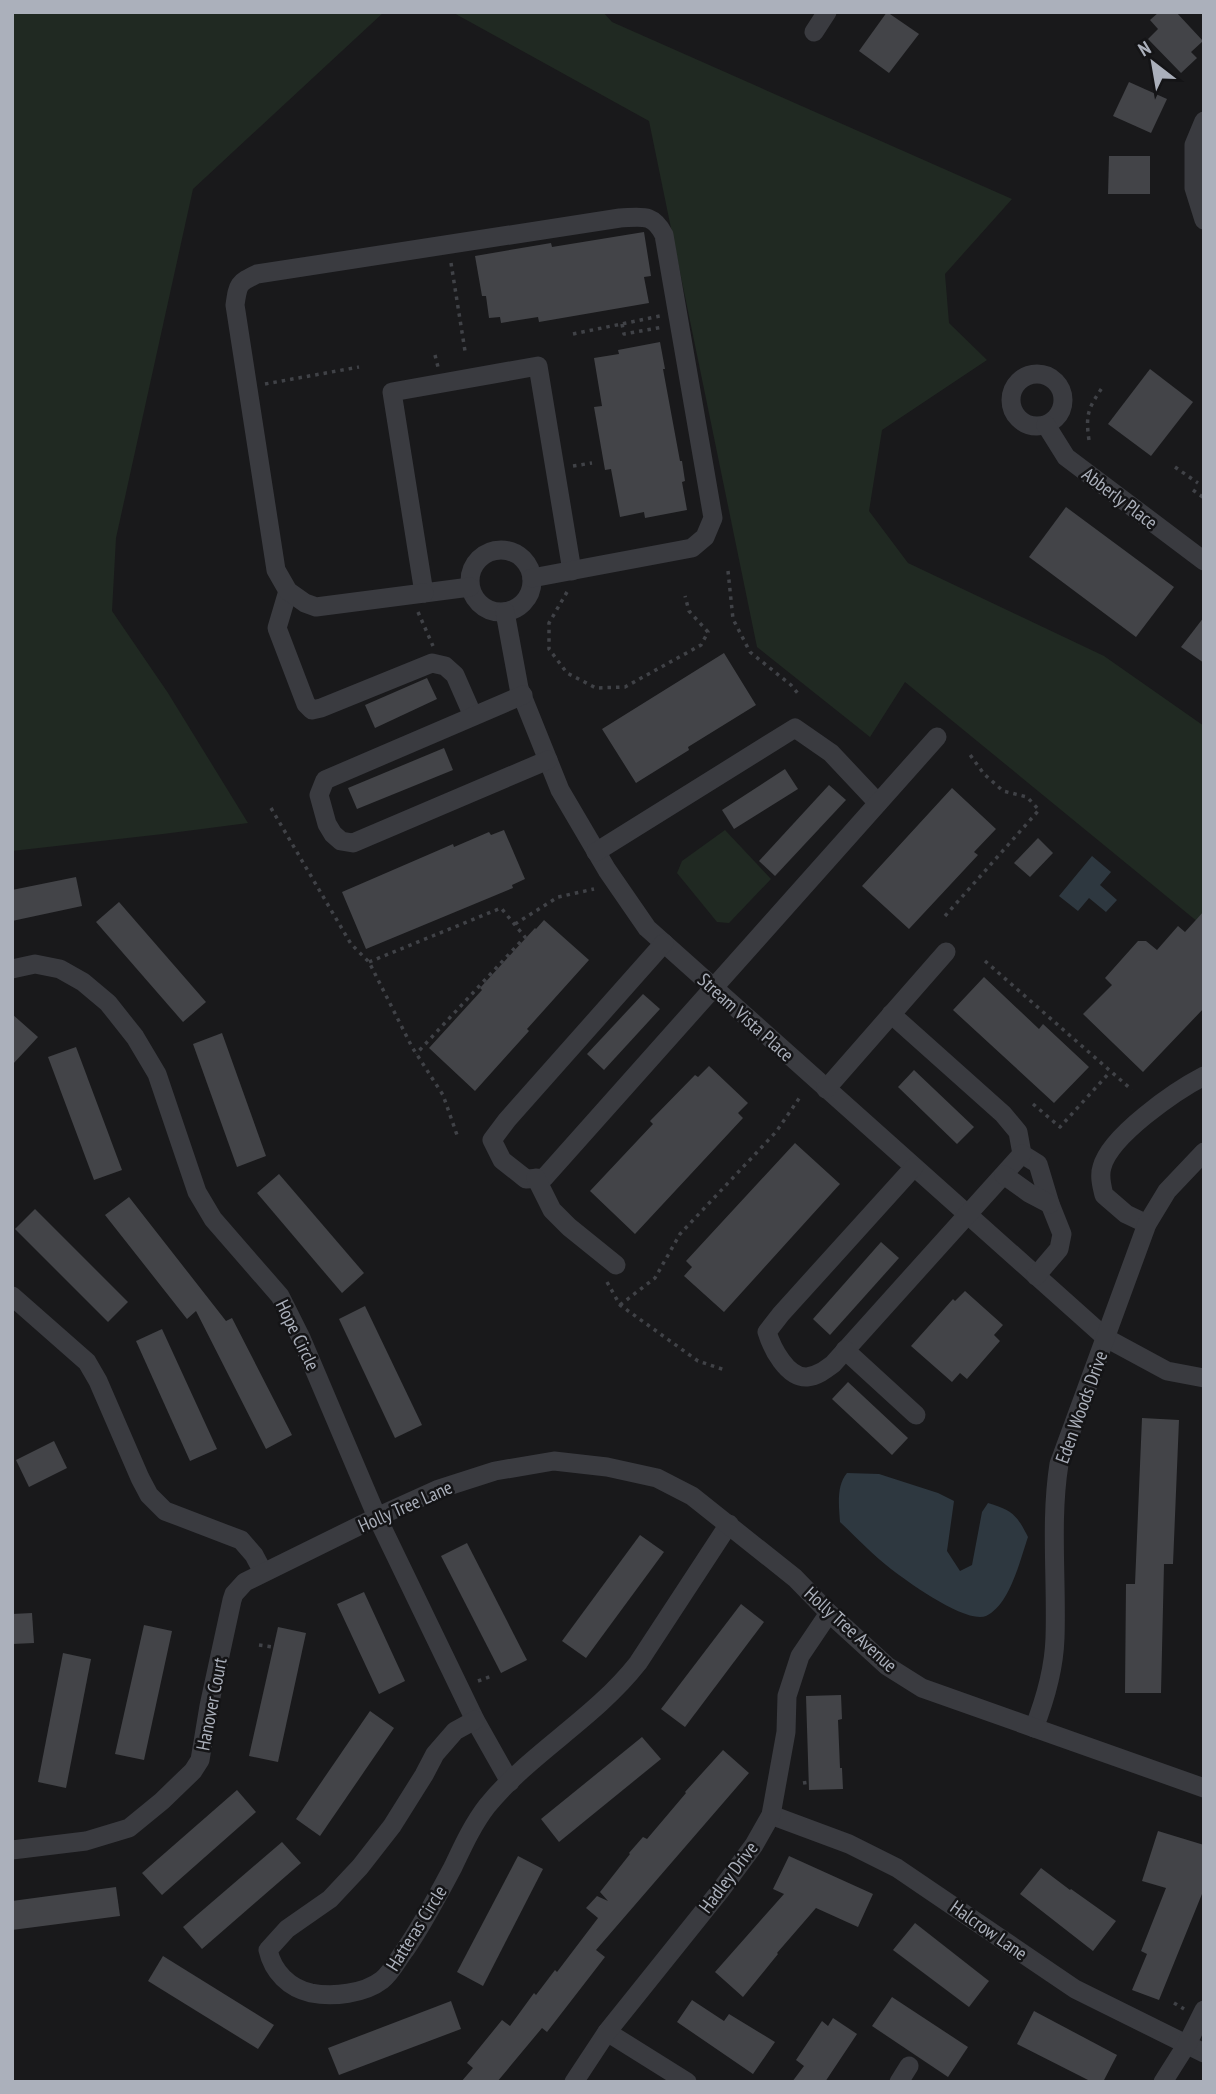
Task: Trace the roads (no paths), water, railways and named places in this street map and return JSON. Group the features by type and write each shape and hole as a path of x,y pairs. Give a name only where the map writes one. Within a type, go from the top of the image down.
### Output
{"street":[{"path":"814,32 827,12"},
{"path":"1204,121 1194,145 1194,188 1204,220"},
{"path":"470,587 421,602 316,607 305,603 288,590 276,570 235,305 238,287 246,279 257,274 620,218 652,219 658,224 664,235 671,314 713,518 705,537 692,548 570,579 532,578"},
{"path":"421,602 392,392 535,366 538,366 570,579"},
{"name":"Abberly Place","path":"1046,425 1066,457 1204,561"},
{"path":"497,550 516,554 524,560 530,568 532,578 532,586 526,600 513,610 505,612 495,612 479,603 470,587 473,567 487,553 497,550"},
{"path":"288,590 277,628 306,704 312,710 432,663 445,666 455,675 473,716"},
{"name":"Stream Vista Place","path":"505,612 519,688 560,790 607,870 647,928 1106,1338 1167,1371 1204,1378"},
{"path":"523,695 325,780 319,795 322,810 333,834 341,841 353,843 548,760"},
{"path":"596,852 795,728 831,753 878,803"},
{"path":"664,943 492,1140 502,1160 526,1179 544,1178 937,737"},
{"path":"826,1088 946,952"},
{"name":"Hope Circle","path":"12,969 35,964 61,969 83,982 108,1003 135,1037 157,1074 197,1192 213,1219 280,1297 317,1373 377,1517 475,1720 510,1782"},
{"path":"891,1014 1003,1114 1018,1132 1022,1154 1038,1164 1062,1234 1059,1249 1036,1276"},
{"path":"1147,1224 1126,1214 1104,1195 1101,1168 1114,1144 1134,1124 1204,1076"},
{"name":"Eden Woods Drive","path":"1034,1728 1046,1692 1055,1643 1055,1491 1059,1464 1147,1224 1167,1191 1204,1152"},
{"path":"914,1167 767,1332 777,1356 800,1376 817,1375 832,1364 1022,1154"},
{"path":"1004,1175 1050,1204"},
{"path":"536,1178 552,1210 612,1273"},
{"path":"12,1296 87,1362 149,1496 166,1511 241,1540 254,1555 263,1572"},
{"path":"845,1350 916,1415"},
{"name":"Holly Tree Lane","path":"263,1572 439,1489 495,1471 554,1461"},
{"name":"Holly Tree Avenue","path":"554,1461 607,1467 657,1478 692,1496 795,1578 887,1665 922,1689 1204,1788"},
{"name":"Hatteras Circle","path":"475,1720 455,1731 435,1754 392,1826 360,1867 330,1899 287,1929 268,1951 277,1972 290,1985 301,1991 321,1995 341,1994 372,1986 384,1979 412,1940 486,1808 510,1782 624,1681 729,1524"},
{"name":"Hanover Court","path":"12,1850 86,1841 129,1828 193,1771 200,1760 234,1594 245,1583 263,1572"},
{"name":"Hadley Drive","path":"574,2082 607,2032 727,1882 754,1845 771,1815 786,1731 787,1696 800,1656 829,1613"},
{"name":"Halcrow Lane","path":"771,1815 849,1844 897,1868 1074,1989 1195,2048"},
{"path":"1163,2082 1195,2048 1204,2010"},
{"path":"607,2032 687,2082"}]}
